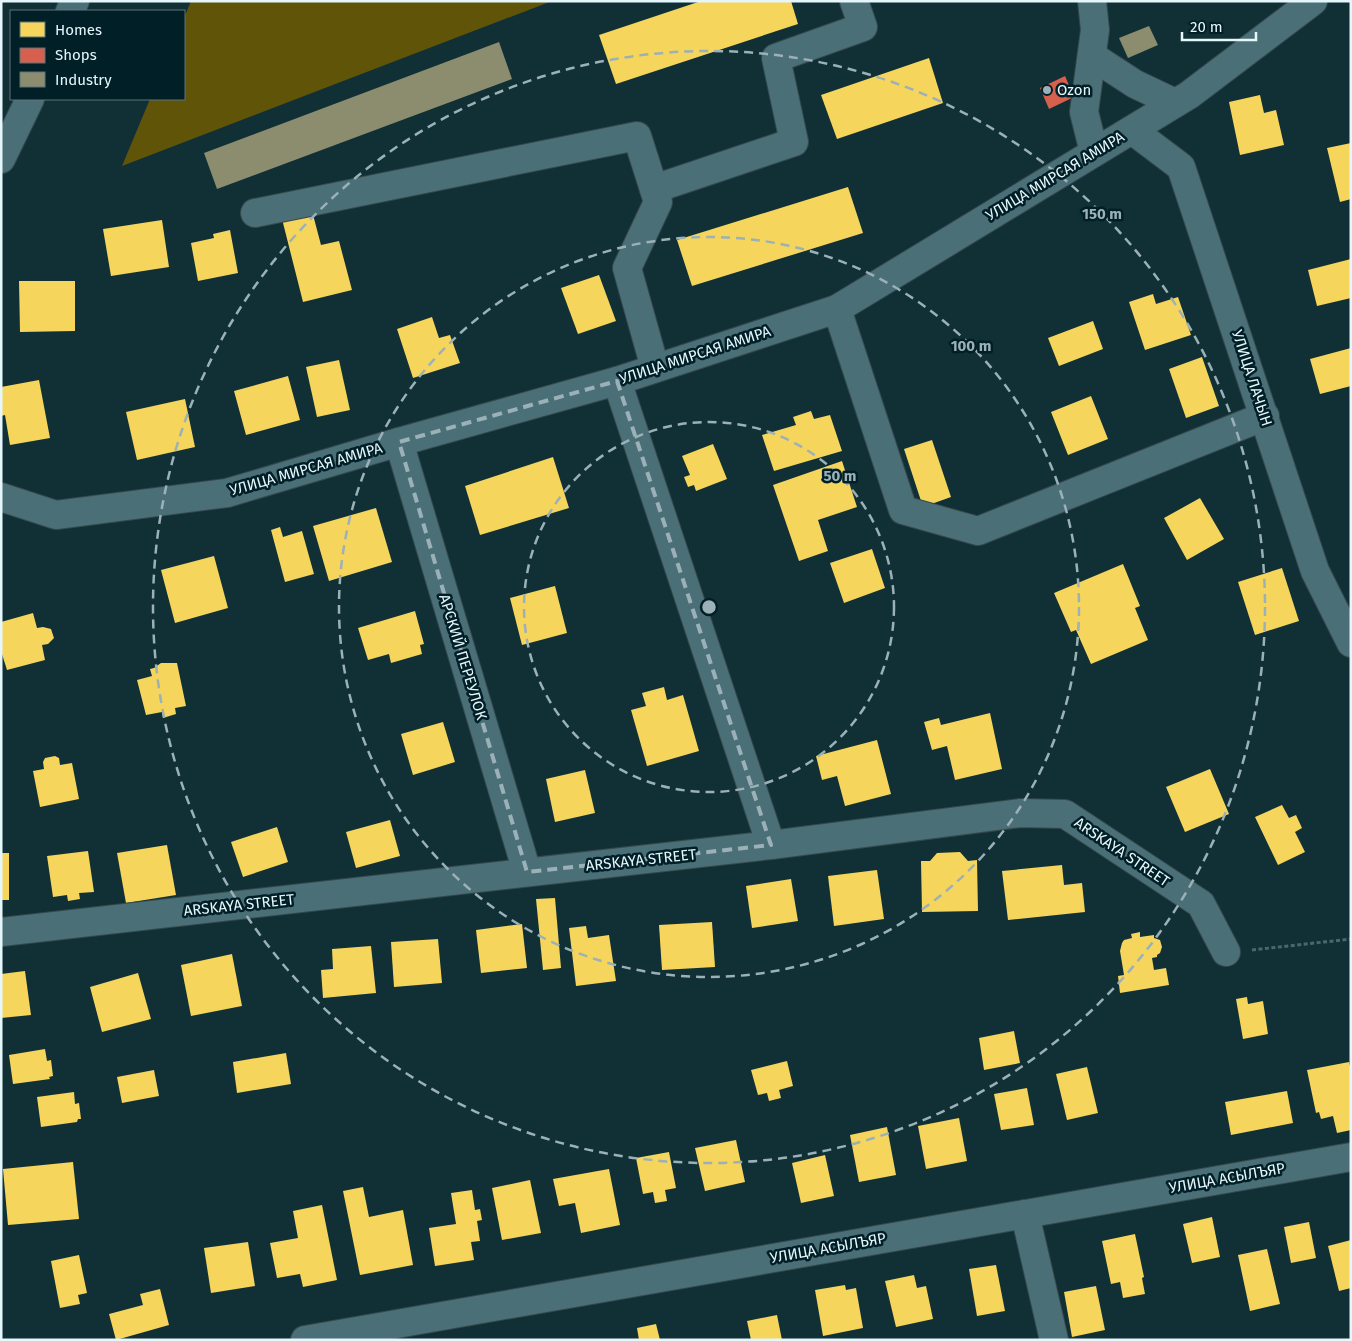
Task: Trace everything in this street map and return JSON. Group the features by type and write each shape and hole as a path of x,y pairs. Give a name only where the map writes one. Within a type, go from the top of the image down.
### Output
{"street":[{"path":"654,189 794,142 776,58 863,27 854,1"},
{"path":"1092,1 1096,30 1084,112 1094,152"},
{"name":"УЛИЦА МИРСАЯ АМИРА","path":"1,497 56,514 227,493 399,442 617,381 837,309 1189,94 1313,1"},
{"path":"1092,56 1135,84 1175,103"},
{"path":"1,159 30,100"},
{"name":"УЛИЦА ЛАЧЫН","path":"1132,130 1181,167 1315,571 1351,643"},
{"path":"255,213 636,136 658,202 627,268 655,368"},
{"path":"837,309 903,510 978,531 1265,416"},
{"path":"617,381 771,845"},
{"name":"АРСКИЙ ПЕРЕУЛОК","path":"399,442 527,872"},
{"name":"ARSKAYA STREET","path":"1,932 771,845 1020,813 1065,814 1201,904 1226,952"},
{"name":"УЛИЦА АСЫЛЪЯР","path":"305,1340 1351,1156"},
{"path":"1024,1214 1054,1340"}],"path":[{"path":"1226,952 1351,939"}],"highlighted area":[{"path":"617,381 771,845 527,872 399,442"}],"shaded area":[{"path":"191,1 552,1 122,166 150,100 185,100 185,16"}],"building: Homes":[{"path":"701,1 791,1 798,24 616,84 599,35"},
{"path":"929,58 943,103 837,139 821,95"},
{"path":"1260,95 1264,113 1276,110 1284,145 1240,155 1229,102"},
{"path":"1351,143 1351,199 1340,202 1327,148"},
{"path":"848,187 863,233 692,286 677,240"},
{"path":"311,207 321,245 339,241 352,290 303,302 281,215"},
{"path":"162,220 169,267 111,276 103,229"},
{"path":"230,230 238,273 198,281 191,243 214,238 213,234"},
{"path":"1351,259 1351,298 1317,306 1308,270"},
{"path":"599,275 616,321 578,334 561,288"},
{"path":"19,281 75,281 75,331 20,332"},
{"path":"1153,294 1156,304 1178,297 1191,335 1145,350 1129,302"},
{"path":"432,317 439,338 450,335 460,363 413,378 397,329"},
{"path":"1093,321 1103,349 1059,366 1048,338"},
{"path":"1351,348 1351,386 1320,394 1310,359"},
{"path":"1202,357 1219,406 1186,418 1169,369"},
{"path":"339,360 350,410 317,417 306,367"},
{"path":"288,376 300,420 246,435 234,391"},
{"path":"39,380 50,438 10,445 5,415 1,416 1,387"},
{"path":"1091,396 1108,439 1068,455 1051,412"},
{"path":"185,399 195,447 137,460 126,412"},
{"path":"811,411 814,419 830,415 842,451 774,471 762,435 796,425 793,417"},
{"path":"932,440 951,497 923,507 904,449"},
{"path":"713,444 727,479 696,491 694,485 688,487 684,477 690,475 682,456"},
{"path":"553,457 569,508 480,535 465,486"},
{"path":"842,461 857,507 818,520 828,551 799,561 773,485"},
{"path":"1200,498 1224,539 1187,560 1164,518"},
{"path":"376,508 392,562 329,581 313,526"},
{"path":"280,527 283,537 302,531 314,574 285,582 271,530"},
{"path":"872,549 885,588 844,603 830,563"},
{"path":"214,556 228,608 175,623 161,570"},
{"path":"1123,564 1140,606 1135,608 1148,640 1091,664 1076,630 1071,632 1054,593"},
{"path":"1282,568 1299,621 1255,635 1238,582"},
{"path":"555,586 567,633 522,645 510,598"},
{"path":"415,611 424,644 420,645 422,654 391,663 389,654 368,660 358,628"},
{"path":"33,613 37,628 51,629 54,638 48,644 42,645 45,660 7,670 1,651 1,622"},
{"path":"161,663 177,663 186,706 175,708 176,714 163,718 162,712 146,715 137,680 152,676 150,669"},
{"path":"664,687 667,700 683,695 699,751 647,766 631,710 646,706 642,693"},
{"path":"990,713 1002,769 955,780 947,746 932,750 924,722 939,718 941,725"},
{"path":"443,722 455,762 413,775 401,734"},
{"path":"877,740 891,794 845,806 837,776 822,780 816,756"},
{"path":"55,756 59,758 60,765 72,763 79,799 40,807 33,771 44,769 43,762 45,758"},
{"path":"1210,769 1229,814 1185,832 1166,787"},
{"path":"585,770 595,813 555,822 546,779"},
{"path":"1282,805 1289,818 1296,815 1302,828 1295,832 1305,852 1278,865 1255,817"},
{"path":"390,820 400,856 356,868 346,832"},
{"path":"277,827 288,862 243,877 231,842"},
{"path":"167,845 176,895 126,903 117,853"},
{"path":"88,851 94,892 79,893 80,899 68,901 67,895 53,897 47,856"},
{"path":"960,852 968,861 977,860 978,911 922,912 921,861 930,861 937,853"},
{"path":"1,853 9,853 9,900 1,900"},
{"path":"1062,865 1064,885 1082,883 1085,912 1008,920 1002,871"},
{"path":"877,870 884,919 834,926 828,876"},
{"path":"791,879 798,921 752,928 746,886"},
{"path":"555,898 561,968 543,970 536,899"},
{"path":"712,922 715,967 662,970 659,925"},
{"path":"522,924 527,968 481,973 476,930"},
{"path":"586,926 588,938 609,935 616,981 576,986 569,928"},
{"path":"1140,932 1140,937 1154,935 1154,938 1160,940 1162,947 1160,953 1157,957 1152,958 1154,970 1166,968 1169,985 1120,993 1118,976 1124,975 1120,951 1122,943 1124,940 1132,938 1131,934"},
{"path":"438,939 442,983 394,987 391,942"},
{"path":"371,946 376,993 323,998 321,970 333,969 332,949"},
{"path":"232,954 242,1006 191,1016 181,965"},
{"path":"25,971 31,1015 1,1018 1,974"},
{"path":"138,973 151,1019 102,1032 90,987"},
{"path":"1247,997 1248,1004 1263,1001 1268,1034 1243,1039 1236,999"},
{"path":"1014,1031 1020,1063 984,1070 979,1038"},
{"path":"45,1049 47,1061 51,1060 53,1076 49,1077 50,1079 13,1084 9,1055"},
{"path":"286,1053 291,1084 237,1093 233,1062"},
{"path":"787,1061 793,1086 779,1090 781,1098 769,1101 767,1093 758,1095 751,1070"},
{"path":"1349,1062 1351,1071 1351,1130 1337,1133 1333,1116 1321,1119 1319,1112 1316,1113 1307,1070"},
{"path":"1087,1067 1098,1113 1067,1120 1056,1074"},
{"path":"154,1070 159,1096 122,1103 117,1077"},
{"path":"1027,1088 1034,1125 1001,1130 994,1094"},
{"path":"1287,1091 1293,1123 1231,1135 1225,1102"},
{"path":"74,1092 75,1104 79,1103 81,1119 78,1119 77,1122 41,1127 37,1097"},
{"path":"959,1118 967,1161 926,1169 918,1126"},
{"path":"887,1127 896,1175 859,1182 850,1135"},
{"path":"736,1140 745,1182 705,1191 695,1148"},
{"path":"669,1152 676,1188 665,1190 667,1201 655,1203 653,1192 643,1194 636,1158"},
{"path":"825,1155 834,1196 801,1203 792,1163"},
{"path":"73,1162 79,1219 8,1225 3,1169"},
{"path":"609,1169 620,1225 581,1233 575,1203 559,1206 553,1179"},
{"path":"530,1180 541,1233 502,1240 492,1188"},
{"path":"363,1187 369,1217 403,1210 413,1265 360,1275 343,1191"},
{"path":"472,1190 475,1210 480,1209 482,1220 477,1221 480,1241 471,1242 474,1260 435,1266 429,1228 456,1224 451,1193"},
{"path":"322,1205 337,1280 303,1287 300,1274 277,1278 270,1243 298,1238 293,1211"},
{"path":"1212,1217 1220,1257 1192,1263 1183,1224"},
{"path":"1309,1222 1316,1258 1291,1263 1284,1227"},
{"path":"1135,1234 1144,1277 1142,1278 1145,1294 1123,1298 1120,1282 1111,1284 1102,1241"},
{"path":"1351,1240 1351,1288 1339,1291 1328,1246"},
{"path":"248,1242 255,1286 211,1293 204,1248"},
{"path":"1267,1249 1280,1304 1250,1311 1238,1255"},
{"path":"79,1255 87,1293 78,1295 80,1304 60,1308 51,1261"},
{"path":"996,1265 1005,1311 977,1316 969,1269"},
{"path":"914,1275 917,1288 926,1286 933,1319 896,1327 885,1281"},
{"path":"845,1285 846,1290 856,1288 863,1328 823,1336 815,1290"},
{"path":"1096,1286 1105,1330 1072,1337 1064,1292"},
{"path":"160,1289 169,1325 116,1340 109,1314 143,1305 140,1294"},
{"path":"777,1315 782,1340 751,1340 747,1321"},
{"path":"656,1324 660,1340 639,1340 637,1328"}],"building: Shops":[{"path":"1065,76 1074,97 1049,109 1040,88"}],"building: Industry":[{"path":"1149,26 1158,45 1128,58 1119,38"},
{"path":"499,42 512,79 217,189 204,153"}],"place":[{"name":"Ozon","path":"1047,90"}]}
